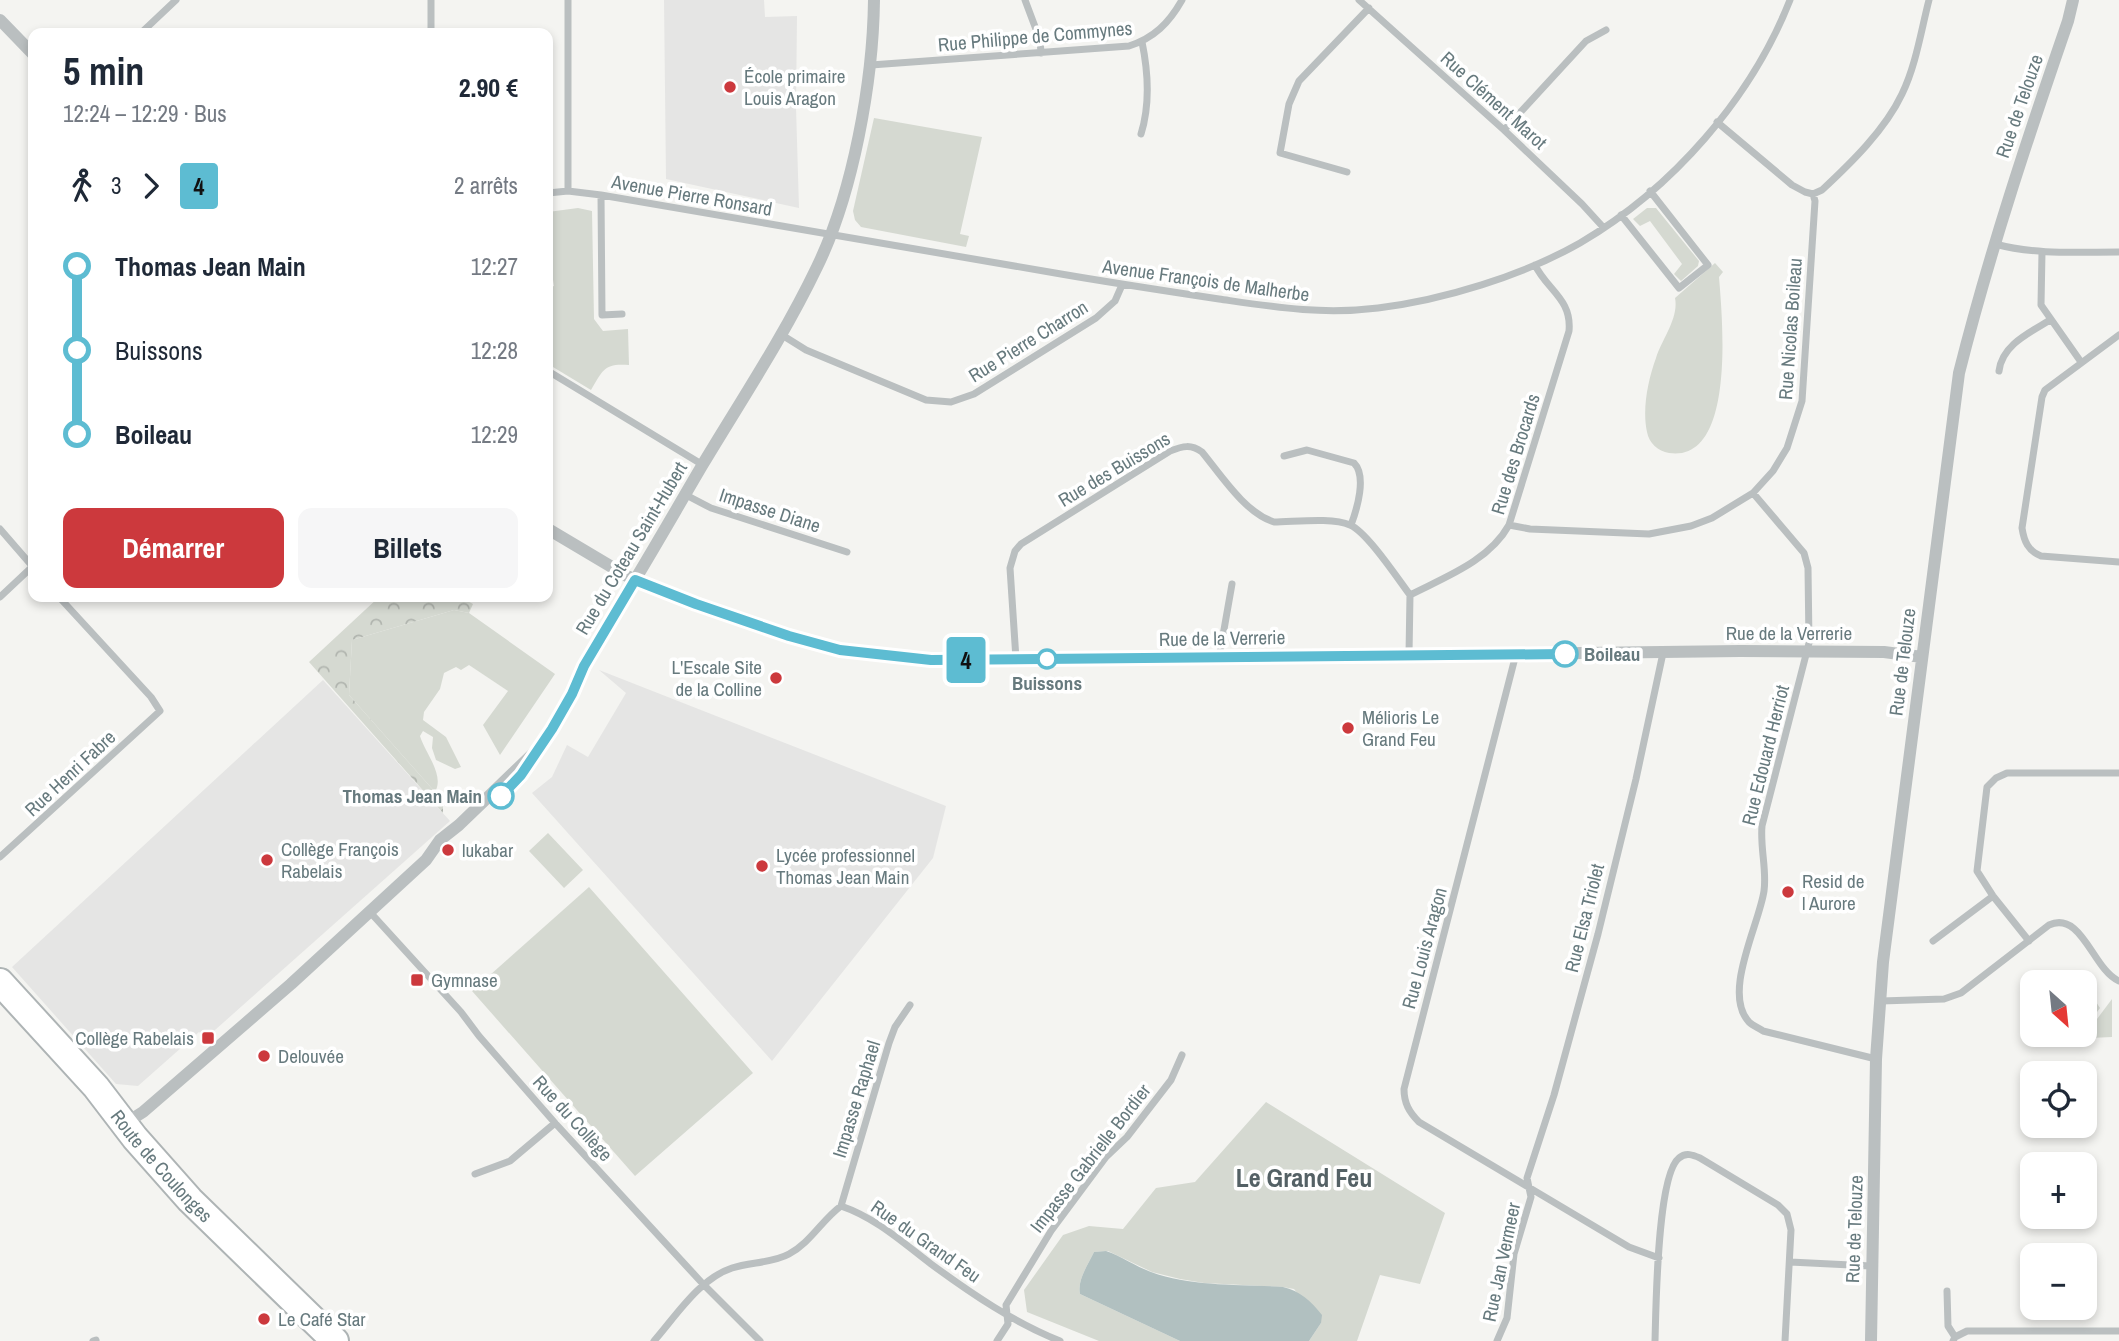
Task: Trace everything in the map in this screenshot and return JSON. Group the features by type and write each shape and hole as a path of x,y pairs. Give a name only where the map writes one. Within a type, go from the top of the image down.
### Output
{"main road":[{"name":"Route de Coulonges","path":"0,982 96,1087 124,1124 190,1200 335,1341"}],"street":[{"path":"146,28 176,0"},
{"path":"431,0 431,28"},
{"path":"568,0 568,191"},
{"name":"Rue du Coteau Saint-Hubert","path":"124,1124 143,1112 199,1064 426,860 440,840 539,748 572,694 584,666 782,335 818,265 831,234 853,160 871,65 874,0"},
{"path":"1025,0 1040,40 1041,53"},
{"name":"Rue Philippe de Commynes","path":"871,65 1113,49 1142,42 1164,26 1182,0"},
{"name":"Rue Clément Marot","path":"1359,0 1504,130 1604,227"},
{"name":"Avenue François de Malherbe","path":"831,234 1122,285 1307,312 1378,308 1447,294 1535,265 1579,243 1621,215 1650,191 1684,160 1717,122 1765,55 1790,0"},
{"path":"1717,122 1792,185 1813,194 1832,181 1896,107 1904,90 1929,0"},
{"name":"Rue de Telouze","path":"1871,1341 1876,1059 1884,962 1959,373 1994,244 2073,2"},
{"path":"1347,172 1280,153 1289,104 1299,81 1369,8"},
{"path":"0,20 28,49"},
{"path":"1504,130 1586,41 1606,30"},
{"path":"1140,134 1146,118 1146,63 1142,42"},
{"name":"Avenue Pierre Ronsard","path":"553,192 568,191 601,195 831,234"},
{"path":"1621,215 1679,288 1708,265 1650,191"},
{"name":"Rue Nicolas Boileau","path":"1509,525 1649,534 1691,526 1712,518 1753,493 1773,471 1787,448 1802,401 1815,201 1813,194"},
{"path":"601,195 602,315 622,314"},
{"path":"1994,244 2017,250 2042,252 2119,251"},
{"path":"2042,252 2043,310 2081,362"},
{"name":"Rue des Brocards","path":"1410,596 1478,559 1502,538 1509,525 1570,321 1564,302 1539,274 1535,265"},
{"name":"Rue Pierre Charron","path":"782,335 806,350 926,400 951,402 974,394 1096,318 1115,301 1122,285"},
{"path":"1999,371 2000,359 2006,350 2050,320"},
{"path":"2119,335 2052,383 2042,397 2023,534 2028,548 2041,556 2119,562"},
{"path":"553,374 703,465"},
{"name":"Rue des Buissons","path":"1016,659 1010,568 1015,551 1021,544 1183,446 1194,447 1202,452 1251,509 1265,519 1274,522 1336,522 1351,525"},
{"path":"1284,456 1307,450 1354,463 1358,467 1361,477 1351,525 1364,536 1410,596 1409,654"},
{"name":"Rue Edouard Herriot","path":"1753,493 1800,547 1807,560 1809,638 1762,827 1761,851 1766,877 1764,894 1740,979 1742,1009 1749,1022 1763,1031 1876,1059"},
{"name":"Impasse Diane","path":"686,495 712,508 847,552"},
{"path":"0,529 28,561"},
{"name":"Rue de la Verrerie","path":"553,532 635,580 789,636 840,650 931,660 1726,651 1884,652 1922,657"},
{"path":"0,597 28,572"},
{"path":"1219,657 1232,584"},
{"name":"Rue Henri Fabre","path":"0,857 160,710 64,602"},
{"name":"Rue Elsa Triolet","path":"1530,1188 1527,1178 1554,1095 1598,934 1663,653"},
{"name":"Rue Louis Aragon","path":"1516,654 1404,1089 1407,1107 1419,1122 1629,1247 1659,1258"},
{"path":"2029,941 1977,871 1984,794 1991,782 2007,773 2119,773"},
{"path":"1933,941 1993,896"},
{"name":"Rue du Collège","path":"369,911 461,1012 555,1123 704,1284 761,1341"},
{"path":"1881,1001 1952,997 1961,993 2057,921 2070,924 2107,975 2119,981"},
{"name":"Impasse Raphael","path":"841,1206 889,1043 895,1027 910,1005"},
{"name":"Impasse Gabrielle Bordier","path":"998,1341 1008,1324 1006,1305 1051,1231 1106,1157 1127,1137 1171,1080 1182,1055"},
{"path":"475,1174 510,1161 555,1123"},
{"path":"1655,1341 1664,1201 1673,1167 1678,1159 1688,1154 1700,1158 1783,1209 1790,1221 1785,1341"},
{"name":"Rue Jan Vermeer","path":"1497,1341 1507,1318 1514,1254 1531,1197 1530,1188"},
{"name":"Rue du Grand Feu","path":"654,1341 713,1276 728,1269 791,1253 841,1206 872,1219 1008,1317 1060,1341"},
{"path":"1790,1262 1871,1266"},
{"path":"1947,1291 1948,1326 1954,1339 1967,1331 2119,1331"}],"shaded area":[{"name":"École primaire Louis Aragon","path":"664,0 764,0 765,17 797,16 799,208 666,179"},
{"name":"Lycée professionnel Thomas Jean Main","path":"599,670 946,806 933,858 772,1061 532,793 552,777 567,745 588,757 626,693"},
{"name":"Collège François Rabelais","path":"323,680 450,821 206,1038 199,1032 138,1086 116,1084 12,967"},
{"path":"1106,1251 1167,1277 1216,1284 1289,1289 1314,1305 1322,1315 1321,1323 1309,1341 1180,1341 1080,1294 1082,1278 1094,1252"}],"green space":[{"path":"874,118 982,137 960,234 969,236 966,247 861,227 855,220 853,211"},
{"path":"578,208 592,211 594,319 603,331 628,329 629,365 614,365 605,369 591,390 553,367 553,211"},
{"path":"1647,208 1656,208 1699,261 1698,266 1681,281 1674,274 1682,264 1650,221 1640,226 1633,219"},
{"path":"1715,263 1723,272 1719,277 1722,322 1721,383 1715,412 1706,435 1691,450 1669,453 1655,446 1647,432 1646,404 1651,376 1675,313 1675,298"},
{"path":"374,602 473,604 469,613 454,610 352,640 349,695 435,792 443,804 443,813 309,662"},
{"path":"454,610 469,613 555,674 500,755 483,725 508,691 469,665 461,670 456,667 444,673 440,689 424,712 423,720 446,737 461,767 455,769 436,760 432,748 433,737 423,731 420,736 422,743 438,778 435,792 349,695 352,640"},
{"path":"548,833 583,870 564,888 529,851"},
{"path":"589,887 753,1073 635,1176 472,991"},
{"path":"2112,999 2112,1037 2097,1038 2097,1019"},
{"path":"1266,1102 1445,1213 1420,1284 1380,1275 1357,1341 1309,1341 1321,1323 1294,1289 1180,1279 1152,1272 1108,1251 1094,1252 1082,1278 1080,1294 1180,1341 1099,1341 1027,1312 1024,1290 1063,1235 1089,1226 1123,1229 1156,1188 1195,1182"}],"bus line":[{"name":"4","path":"501,796 521,775 552,729 584,666 635,580 680,599 789,636 840,650 931,660 1565,654"}],"place":[{"name":"École primaire Louis Aragon","path":"730,87"},
{"name":"Boileau","path":"1565,654"},
{"name":"Buissons","path":"1047,659"},
{"name":"L'Escale Site de la Colline","path":"776,678"},
{"name":"Mélioris Le Grand Feu","path":"1348,728"},
{"name":"Thomas Jean Main","path":"501,796"},
{"name":"lukabar","path":"448,850"},
{"name":"Collège François Rabelais","path":"267,860"},
{"name":"Lycée professionnel Thomas Jean Main","path":"762,866"},
{"name":"Resid de l Aurore","path":"1788,892"},
{"name":"Gymnase","path":"417,980"},
{"name":"Collège Rabelais","path":"208,1038"},
{"name":"Delouvée","path":"264,1056"},
{"name":"Le Café Star","path":"264,1319"}],"district":[{"name":"Le Grand Feu","path":"1304,1178"}]}
